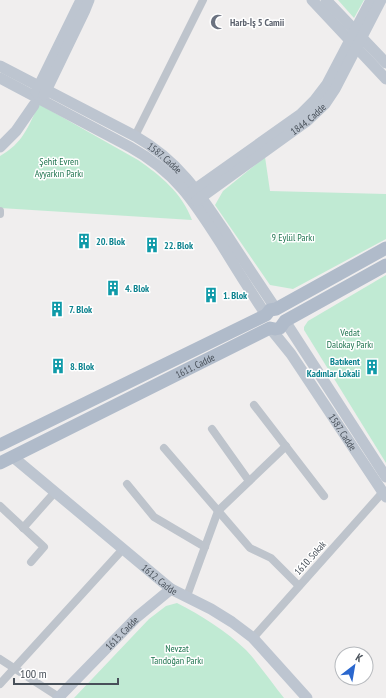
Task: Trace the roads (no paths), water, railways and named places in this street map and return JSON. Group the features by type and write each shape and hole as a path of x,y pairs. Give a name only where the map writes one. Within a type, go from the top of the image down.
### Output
{"main road":[{"name":"1611. Cadde","path":"2,441 271,312 386,248"},
{"name":"1611. Cadde","path":"0,463 270,328 280,328 285,321 386,265"},
{"path":"270,328 265,322 271,312 279,310 284,314 285,321"}],"street":[{"path":"39,95 80,0"},
{"path":"0,147 20,126 39,95 86,10 89,0"},
{"path":"135,136 203,0"},
{"path":"312,0 386,79"},
{"path":"326,0 386,63"},
{"name":"1844. Cadde","path":"359,35 371,0"},
{"name":"1844. Cadde","path":"195,196 307,121 319,110 335,89 359,35 381,0"},
{"name":"1587. Cadde","path":"0,66 39,95 139,152 195,196"},
{"name":"1587. Cadde","path":"0,78 135,136 151,145 170,161 195,196 271,312"},
{"name":"1587. Cadde","path":"285,321 386,477"},
{"name":"1587. Cadde","path":"270,328 291,354 385,494"},
{"path":"254,405 324,496"},
{"path":"212,429 249,482"},
{"path":"187,596 218,511 286,446"},
{"path":"164,448 250,548 271,558 300,586"},
{"name":"1612. Cadde","path":"13,457 172,589 222,615 253,638 307,698"},
{"path":"128,484 154,517 205,547"},
{"path":"23,528 55,492"},
{"name":"1610. Sokak","path":"253,638 385,494"},
{"path":"0,506 44,548 31,562"},
{"path":"0,684 123,549"},
{"name":"1613. Cadde","path":"58,698 137,617 172,589"},
{"path":"0,659 58,698"}],"place":[{"name":"Harb-İş 5 Camii","path":"218,22"},
{"name":"20. Blok","path":"84,241"},
{"name":"22. Blok","path":"152,245"},
{"name":"4. Blok","path":"113,288"},
{"name":"1. Blok","path":"211,295"},
{"name":"7. Blok","path":"57,309"},
{"name":"8. Blok","path":"58,366"},
{"name":"Batıkent Kadınlar Lokali","path":"372,367"}],"park label":[{"name":"Şehit Evren Ayyarkın Parkı","path":"59,166"},
{"name":"9 Eylül Parkı","path":"293,237"},
{"name":"Vedat Dalokay Parkı","path":"350,338"},
{"name":"Nevzat Tandoğan Parkı","path":"177,654"}]}
